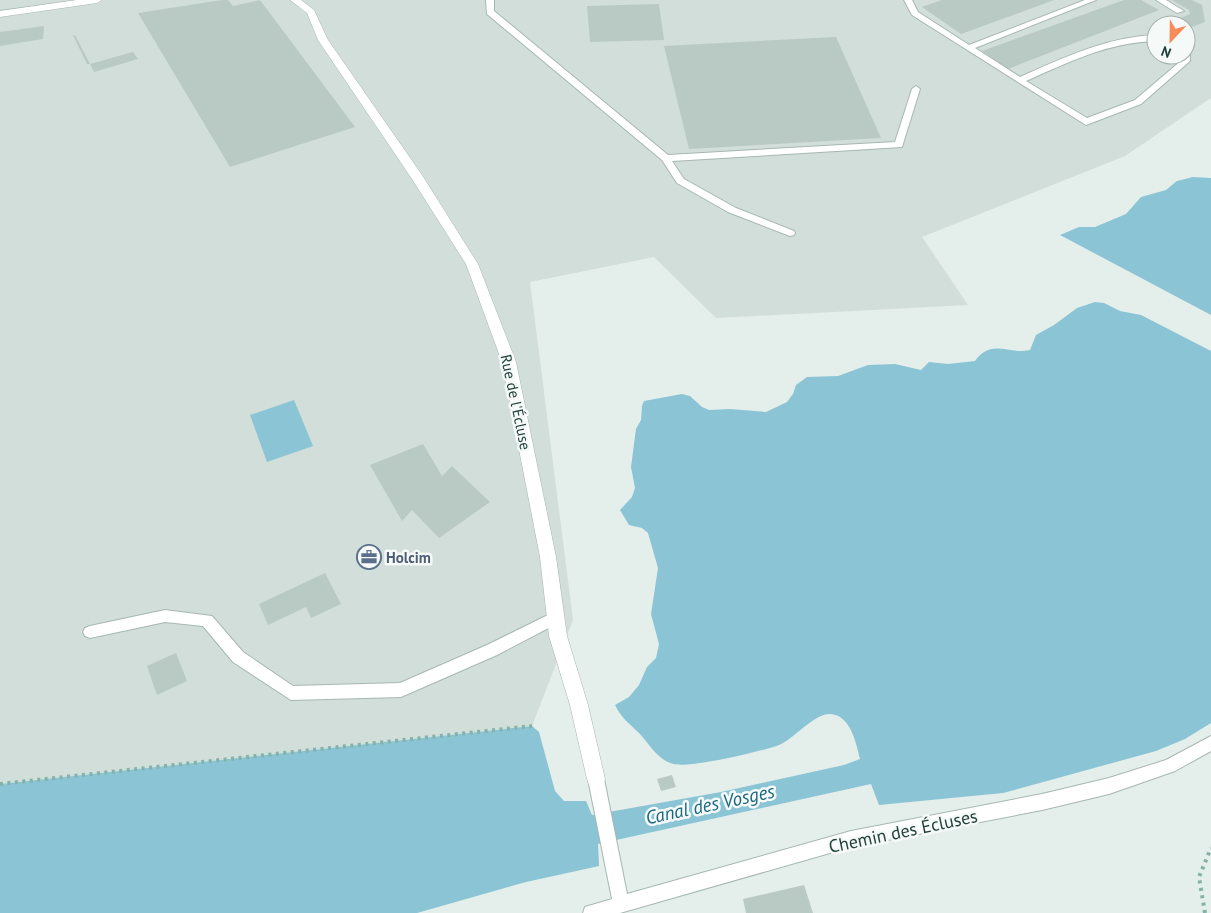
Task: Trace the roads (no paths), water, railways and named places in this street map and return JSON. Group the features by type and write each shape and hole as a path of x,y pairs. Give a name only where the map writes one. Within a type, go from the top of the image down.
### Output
{"street":[{"path":"0,14 97,0"},
{"name":"Rue de l'Écluse","path":"295,0 315,6 323,40 418,178 472,264 509,362 548,557 558,636 579,705 596,779"}],"lane":[{"path":"490,0 490,12 666,158 680,181 732,210 790,233"},
{"path":"908,0 915,13 1086,122 1138,102 1181,65"},
{"path":"968,48 1093,0"},
{"path":"1160,0 1180,11"},
{"path":"1020,80 1108,44 1134,38 1146,38"},
{"path":"666,158 899,145 916,89"},
{"path":"90,632 164,616 207,620 238,657 291,693 401,690 492,650 556,618"},
{"name":"Chemin des Écluses","path":"591,913 852,839 1042,802 1109,786 1170,766 1211,743"},
{"path":"596,779 620,904"}],"water":[{"path":"1193,177 1211,178 1211,315 1060,235 1079,227 1095,227 1126,214 1141,197 1166,190 1177,181"},
{"name":"Canal des Vosges","path":"1095,302 1104,303 1120,311 1141,315 1211,351 1211,723 1185,739 1156,751 1003,793 879,805 871,784 598,844 599,866 526,882 417,913 0,913 0,784 532,726 539,732 555,791 564,801 586,801 592,815 721,792 844,765 860,759 848,725 838,716 831,714 818,718 785,742 770,748 710,762 674,764 659,756 617,710 615,705 629,697 639,685 647,667 656,658 659,644 651,614 658,568 648,533 642,528 629,525 620,510 632,497 635,488 631,467 636,429 641,420 644,401 682,394 690,396 702,407 709,410 730,409 766,412 787,402 793,394 796,385 807,377 838,376 868,365 895,364 921,370 929,362 948,364 975,361 988,350 1030,350 1036,335 1054,325 1077,308"},
{"path":"294,400 313,446 267,462 250,415"}],"place":[{"name":"Holcim","path":"369,557"}]}
